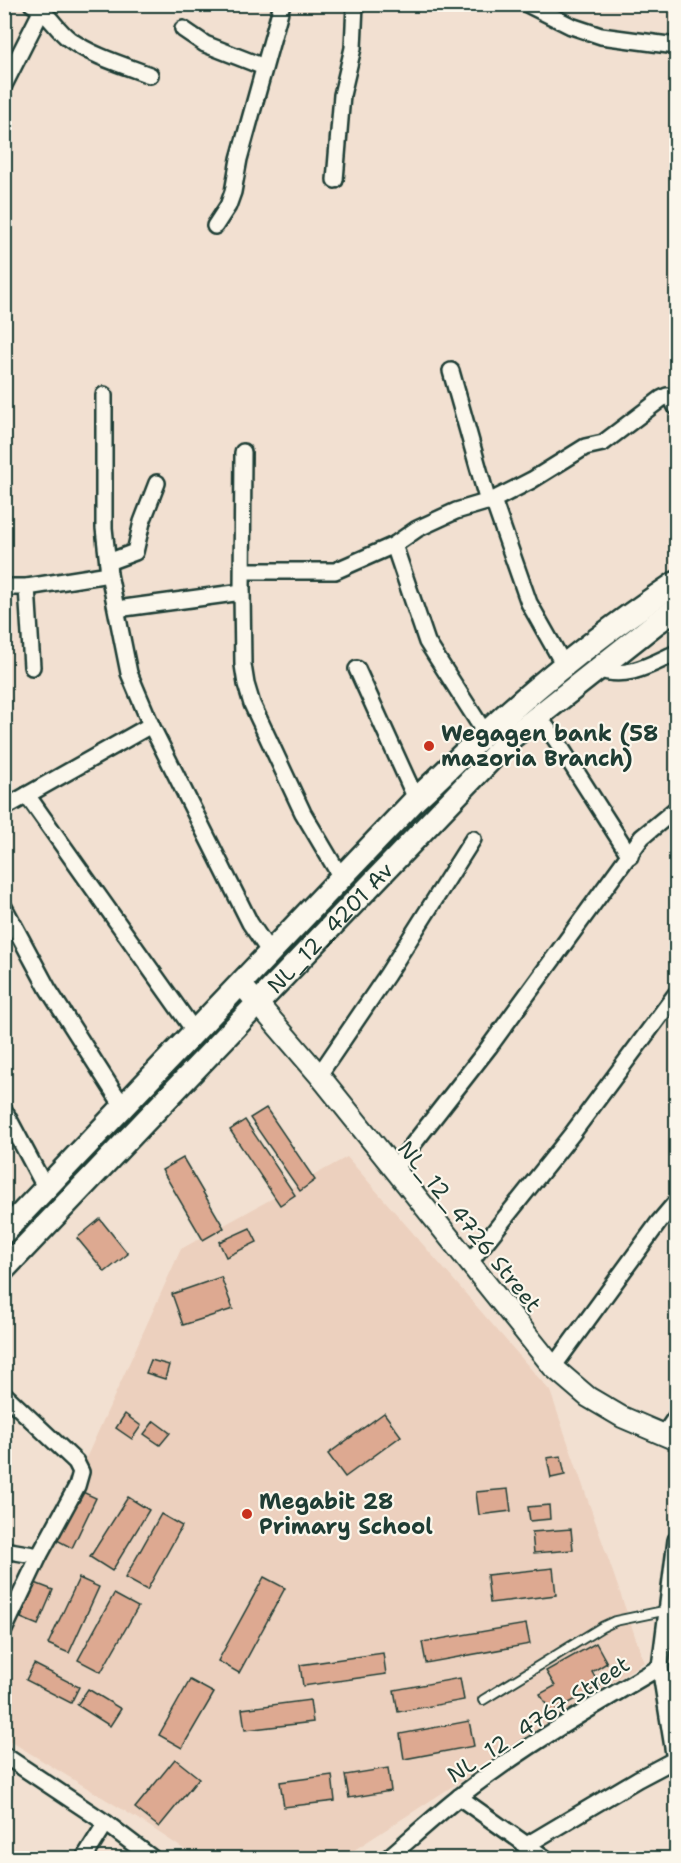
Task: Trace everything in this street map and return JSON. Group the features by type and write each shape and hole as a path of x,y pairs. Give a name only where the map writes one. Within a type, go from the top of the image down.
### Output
{"main road":[{"name":"NL_12_4201 Av","path":"4,1232 416,799 486,733 564,665 676,583"},
{"name":"NL_12_4201 Av","path":"4,1269 512,737 676,609"}],"street":[{"path":"215,226 228,206 233,192 239,159 282,4"},
{"path":"335,180 342,94 353,48 355,4"},
{"path":"527,4 571,26 601,36 676,46"},
{"path":"4,86 40,6 60,32 83,49 150,75"},
{"path":"183,30 205,44 264,67"},
{"path":"451,371 490,501 529,603 564,665"},
{"path":"104,395 104,528 108,568 129,673 151,725 250,923 271,954"},
{"path":"243,571 335,571 394,544 435,520 490,501 532,480 585,447 603,443 667,396 672,399 676,407"},
{"path":"243,452 243,665 252,704 303,813 342,879"},
{"path":"4,586 27,587 108,568 135,552 142,522 157,483"},
{"path":"394,544 427,642 486,733"},
{"path":"27,587 32,667"},
{"path":"117,609 242,591"},
{"path":"597,669 609,674 622,674 639,670 676,653"},
{"path":"357,669 416,799"},
{"path":"538,716 556,740 630,856"},
{"path":"4,808 151,725"},
{"path":"27,795 195,1032"},
{"path":"393,1170 489,1047 642,837 676,809"},
{"path":"319,1076 387,975 473,839"},
{"path":"4,907 48,989 124,1108"},
{"name":"NL_12_4726 Street","path":"241,984 319,1076 553,1367 588,1397 622,1417 670,1438"},
{"path":"469,1263 572,1134 676,994"},
{"path":"4,1110 46,1189"},
{"path":"553,1367 676,1202"},
{"path":"4,1630 39,1556 77,1486 81,1472 76,1462 5,1397"},
{"path":"670,1438 676,1417"},
{"path":"525,1846 638,1779 675,1763 669,1687 660,1667 672,1611 676,1540"},
{"path":"4,1550 39,1556"},
{"name":"NL_12_4767 Street","path":"388,1858 494,1770 660,1667"},
{"path":"4,1755 106,1823 152,1858"},
{"path":"459,1797 545,1858"},
{"path":"84,1858 106,1823"}],"lane":[{"path":"483,1700 602,1627 615,1621 672,1611"}],"shaded area":[{"name":"Megabit 28 Primary School","path":"347,1157 550,1391 644,1662 342,1858 197,1858 143,1822 5,1738 5,1637 181,1249"}],"building":[{"path":"266,1108 315,1180 300,1191 250,1118"},
{"path":"245,1120 295,1195 280,1205 230,1130"},
{"path":"183,1158 224,1228 203,1240 162,1170"},
{"path":"100,1219 128,1254 105,1272 77,1238"},
{"path":"250,1228 257,1242 226,1257 219,1242"},
{"path":"221,1277 233,1309 183,1325 172,1294"},
{"path":"151,1360 169,1365 165,1379 146,1373"},
{"path":"384,1413 401,1436 345,1477 328,1454"},
{"path":"125,1414 141,1426 132,1439 116,1428"},
{"path":"154,1421 170,1433 160,1445 144,1434"},
{"path":"561,1456 565,1475 551,1478 547,1458"},
{"path":"76,1489 96,1498 72,1548 53,1538"},
{"path":"508,1489 511,1511 479,1515 476,1492"},
{"path":"128,1497 149,1510 112,1571 90,1557"},
{"path":"549,1505 550,1519 530,1521 528,1507"},
{"path":"161,1514 182,1526 147,1590 125,1578"},
{"path":"571,1529 573,1550 534,1553 532,1532"},
{"path":"553,1568 556,1595 490,1603 487,1575"},
{"path":"264,1577 285,1588 239,1673 218,1661"},
{"path":"79,1578 99,1587 69,1653 48,1644"},
{"path":"35,1583 53,1590 38,1625 21,1618"},
{"path":"114,1594 138,1607 101,1672 78,1660"},
{"path":"526,1624 530,1644 426,1663 422,1642"},
{"path":"596,1643 607,1663 592,1672 600,1686 551,1713 540,1694 555,1686 546,1671"},
{"path":"383,1653 386,1674 303,1686 300,1665"},
{"path":"34,1664 79,1687 71,1703 26,1680"},
{"path":"460,1678 464,1700 398,1712 394,1690"},
{"path":"190,1680 214,1693 182,1748 159,1735"},
{"path":"88,1689 121,1709 110,1726 77,1705"},
{"path":"310,1700 313,1722 245,1730 242,1709"},
{"path":"469,1721 474,1746 404,1759 400,1734"},
{"path":"175,1759 199,1778 159,1827 135,1808"},
{"path":"388,1768 391,1791 349,1798 345,1775"},
{"path":"332,1775 335,1801 284,1807 280,1782"}],"place":[{"name":"Wegagen bank (58 mazoria Branch)","path":"429,746"},
{"name":"Megabit 28 Primary School","path":"247,1514"}]}
